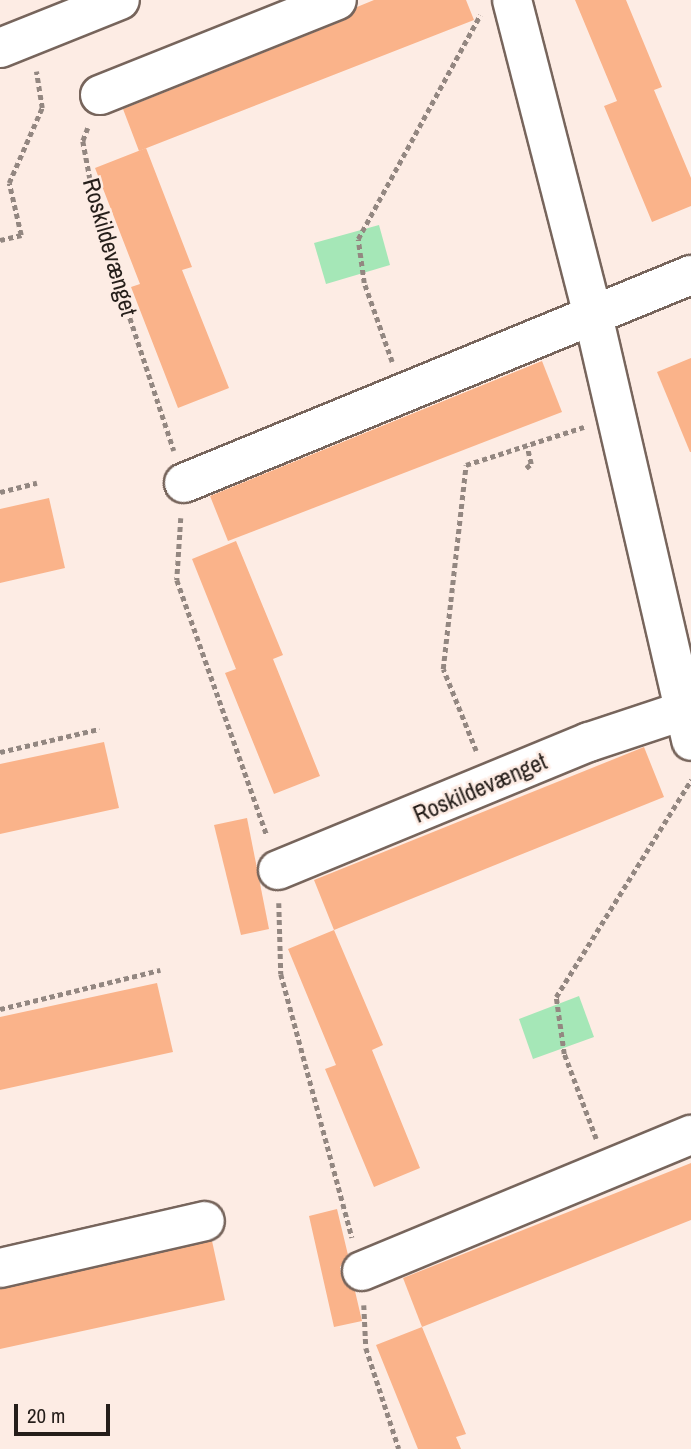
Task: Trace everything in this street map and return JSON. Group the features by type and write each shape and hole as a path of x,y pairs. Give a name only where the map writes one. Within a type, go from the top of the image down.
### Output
{"street":[{"path":"13,42 120,0"},
{"path":"100,95 337,0"},
{"name":"Roskildevænget","path":"278,870 589,742 688,720 593,315 497,6"},
{"path":"184,482 691,275"},
{"path":"362,1271 691,1135"},
{"path":"0,1268 205,1221"}],"path":[{"path":"403,393 364,283 358,239 497,6"},
{"path":"0,240 21,235 9,183 42,108 13,42"},
{"name":"Roskildevænget","path":"100,95 83,141 97,220 184,482 177,580 278,870 281,974 362,1271 366,1348 399,1449"},
{"path":"489,785 443,669 466,465 616,416"},
{"path":"526,468 531,464 527,446"},
{"path":"0,492 37,483"},
{"path":"0,752 99,729"},
{"path":"607,1169 564,1054 556,997 691,779"},
{"path":"0,1009 160,970"}],"green space":[{"path":"379,225 390,265 326,284 314,243"},
{"path":"579,996 594,1037 533,1059 519,1019"}],"building":[{"path":"374,0 466,0 474,20 139,151 123,109 345,20 357,7"},
{"path":"575,0 626,0 662,87 654,90 691,178 691,206 652,222 604,106 617,101"},
{"path":"146,148 192,267 182,270 229,388 178,408 131,287 140,284 95,168"},
{"path":"691,358 691,452 690,452 657,372"},
{"path":"542,361 562,412 228,541 210,496"},
{"path":"49,498 65,568 0,583 0,509"},
{"path":"236,541 283,655 273,659 320,776 274,794 225,673 236,669 192,559"},
{"path":"104,742 119,808 0,834 0,764"},
{"path":"644,747 664,797 334,930 314,880"},
{"path":"247,818 269,929 241,935 214,825"},
{"path":"334,930 383,1045 372,1050 420,1168 374,1187 325,1069 336,1065 288,949"},
{"path":"157,983 173,1052 0,1090 0,1017"},
{"path":"691,1163 691,1220 422,1327 403,1278"},
{"path":"337,1209 348,1255 340,1267 342,1279 355,1291 362,1321 334,1327 309,1216"},
{"path":"212,1241 225,1300 0,1349 0,1289"},
{"path":"422,1327 466,1434 456,1437 461,1449 418,1449 376,1345"}]}
